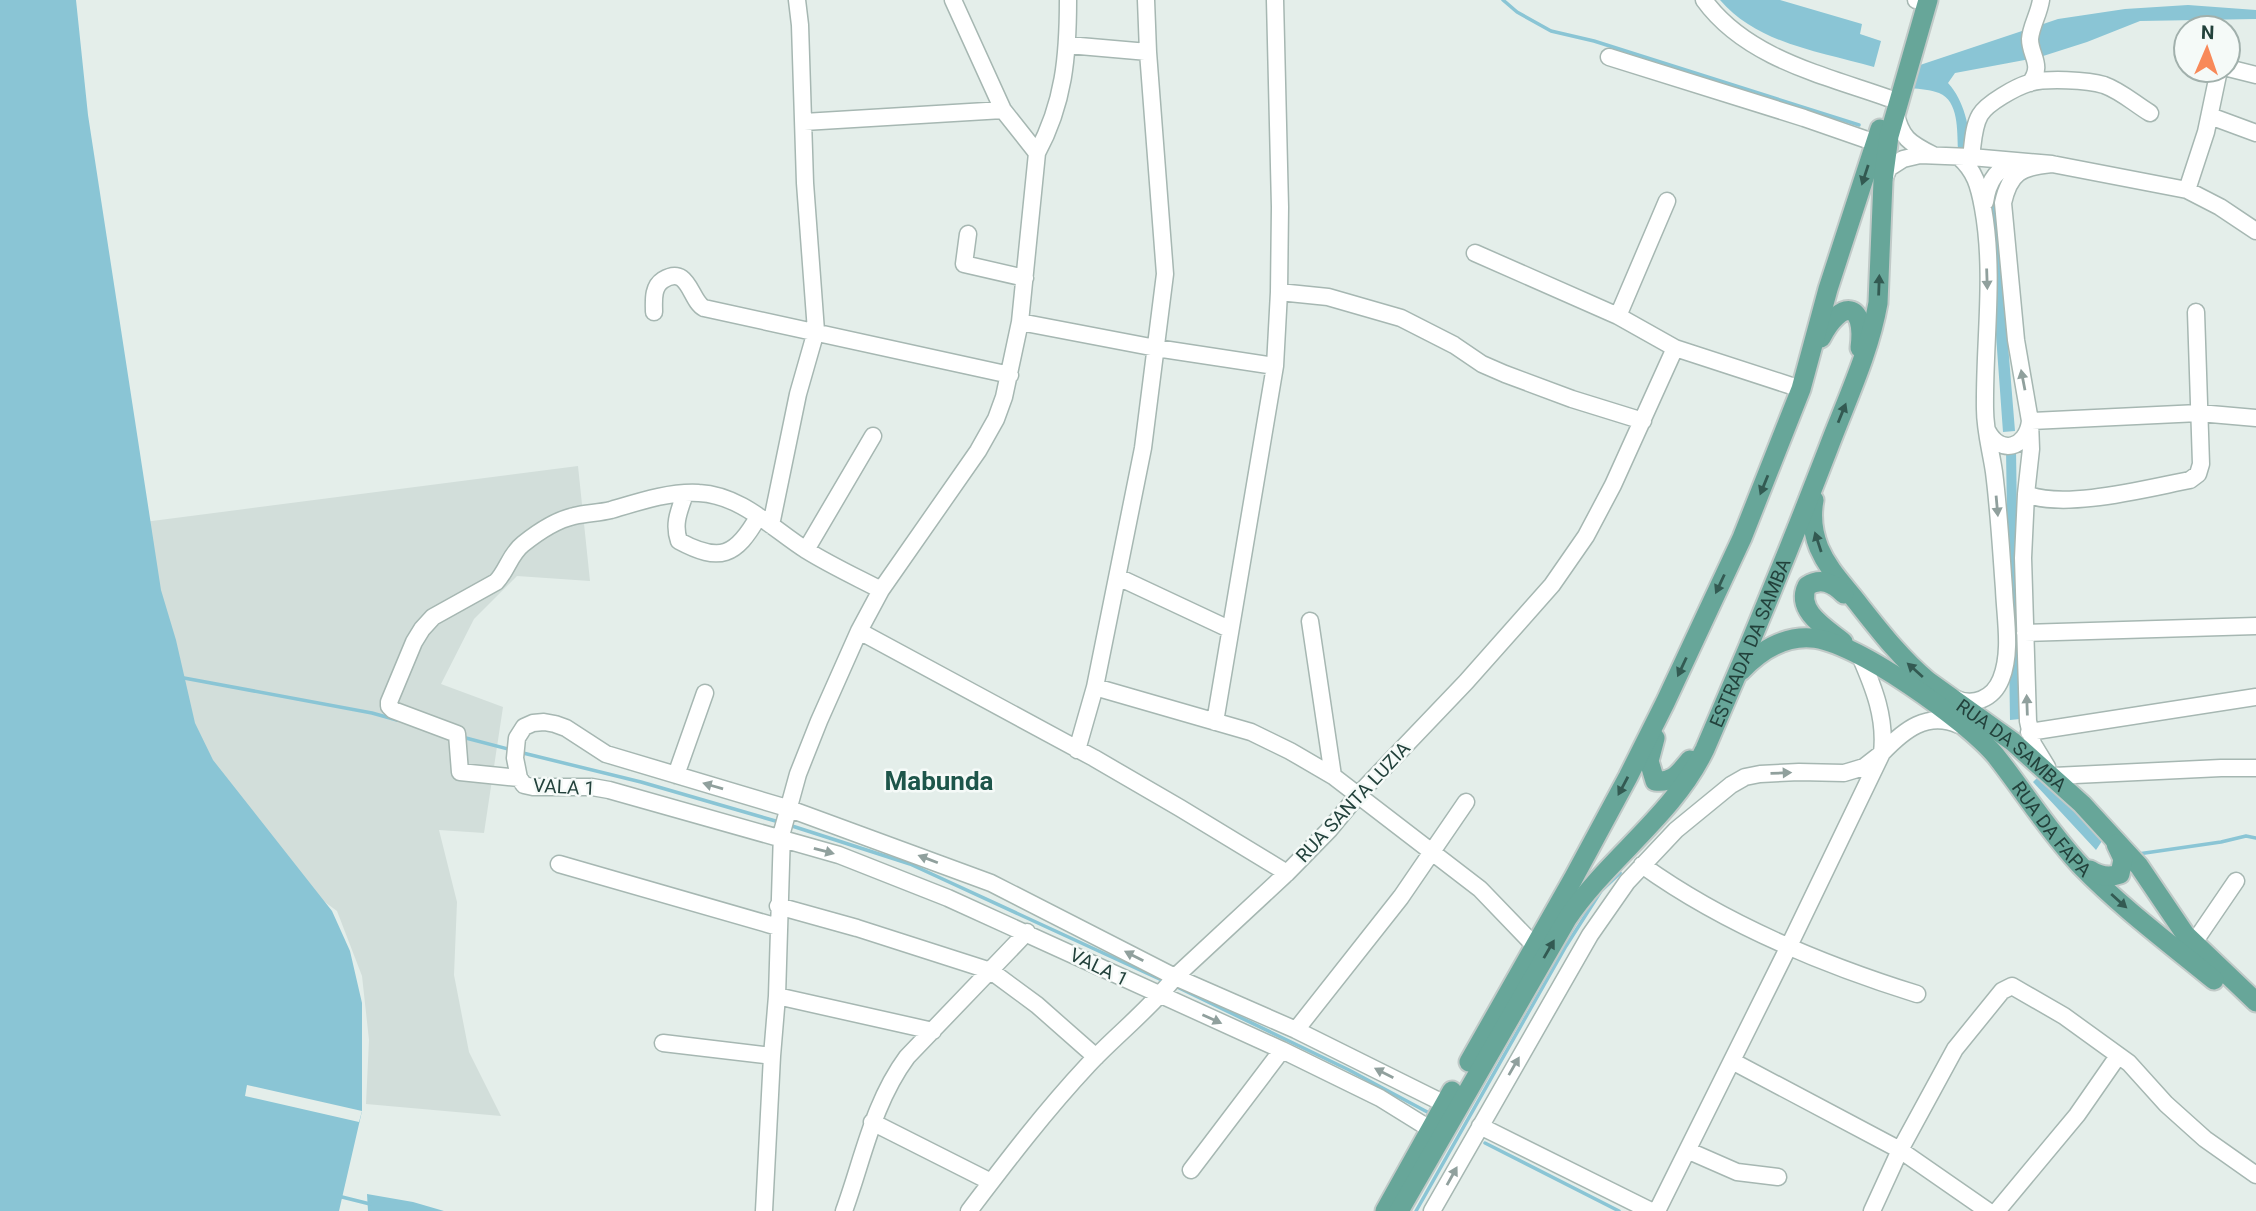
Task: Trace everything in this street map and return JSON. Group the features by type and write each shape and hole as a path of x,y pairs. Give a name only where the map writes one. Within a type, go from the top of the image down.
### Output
{"main road":[{"name":"ESTRADA DA SAMBA","path":"1385,1211 1579,867 1665,703 1742,538 1801,389 1828,289 1894,96 1917,0"},
{"name":"ESTRADA DA SAMBA","path":"1905,56 1927,0"},
{"name":"ESTRADA DA SAMBA","path":"1399,1211 1567,919 1591,886 1681,791 1715,727 1819,472 1875,322 1883,181 1894,96"},
{"path":"1810,361 1826,328 1837,315 1843,311 1851,311 1858,315 1861,323 1857,374"},
{"name":"RUA DA SAMBA","path":"1819,472 1813,506 1816,539 1829,567 1873,623 1913,669 2013,742 2059,781 2139,866 2193,944 2256,1002"},
{"path":"1860,656 1815,620 1803,596 1807,586 1816,581 1829,583 1848,597 1873,623"},
{"name":"RUA DA FAPA","path":"1735,678 1762,652 1783,641 1794,638 1824,639 1860,656 1941,707 1962,722 1996,757 2070,853 2127,908 2256,1014"},
{"path":"1665,703 1649,761 1655,780 1665,782 1675,778 1715,727"},
{"path":"2070,853 2098,874 2120,874 2123,859 2121,852 2099,823"}],"street":[{"path":"685,494 675,530 679,541 698,551 716,554 733,549 765,521 816,331 805,184 797,0"},
{"path":"953,0 1003,110 1037,153"},
{"path":"764,1211 777,996 781,836 787,812 819,720 859,631 881,590 978,451 996,419 1010,375 1020,322 1037,153 1051,127 1059,101 1068,45 1068,0"},
{"path":"1077,750 1095,687 1143,448 1165,274 1146,0"},
{"path":"1215,722 1275,366 1280,180 1275,0"},
{"path":"1704,0 1729,28 1764,52 1894,96 1898,125 1905,139 1935,156"},
{"path":"2030,83 2034,77 2034,52 2030,38 2041,0"},
{"path":"1068,45 1148,52"},
{"path":"1609,57 1876,143"},
{"path":"1942,692 1962,701 1986,699 1997,687 2004,670 2007,635 1997,498 1986,427 1989,306 1984,211 1978,183 1965,157 1978,120 1990,104 2030,83 2079,80 2098,83 2118,92 2150,113"},
{"path":"2187,190 2210,116 2216,84"},
{"path":"804,122 1003,110"},
{"path":"2210,116 2256,133"},
{"path":"1883,181 1889,168 1903,159 1920,155 2052,164 2187,190 2220,207 2256,231"},
{"path":"1984,211 1989,183 1994,176 2011,164 2023,162"},
{"path":"2052,164 2021,170 2007,187 2003,203 2016,340 2030,421 2031,449 2023,558 2029,732 2040,758 2059,781 2221,768 2256,768"},
{"path":"1618,316 1667,201"},
{"path":"968,233 964,264 1025,278"},
{"path":"1475,253 1618,316 1675,348 1801,389"},
{"path":"654,312 656,286 665,278 677,277 688,282 699,305 705,308 1010,375"},
{"path":"1279,292 1328,297 1401,318 1505,374 1643,421"},
{"path":"2026,494 2034,497 2073,499 2112,495 2190,480 2198,474 2201,464 2196,312"},
{"path":"1020,322 1156,348 1275,366"},
{"name":"RUA SANTA LUZIA","path":"969,1211 1053,1103 1167,987 1287,873 1466,682 1552,585 1586,536 1643,421 1675,348"},
{"path":"2030,421 2199,413 2256,418"},
{"path":"1986,427 1994,440 2001,445 2014,445 2024,439 2030,421"},
{"path":"806,550 873,436"},
{"path":"519,778 460,772 459,739 454,731 393,710 389,705 414,642 433,617 496,582 520,546 558,521 602,513 647,500 700,493 715,496 737,503 806,550 881,590"},
{"path":"1118,578 1229,629"},
{"path":"1310,621 1333,776"},
{"path":"2025,633 2256,626"},
{"path":"859,631 1180,808 1287,873"},
{"path":"1480,1126 1650,1211 1689,1150 1882,753 1878,699 1860,656"},
{"path":"1095,687 1251,733 1290,751 1333,776 1480,889 1534,945"},
{"path":"677,775 705,694"},
{"path":"2029,732 2256,697"},
{"path":"1432,1211 1590,935 1627,882 1676,830 1731,785 1745,777 1798,772 1844,773 1864,767 1904,732 1930,721 1944,719 1957,724 1980,740"},
{"name":"VALA 1","path":"1430,1129 1380,1098 1282,1050 1167,987 990,883 677,775 606,754 555,724 533,723 524,727 517,738 515,758 519,778 524,785 609,790 781,836 839,855 1027,933 1167,987 1296,1030 1445,1104"},
{"path":"1296,1030 1401,897 1466,802"},
{"path":"559,864 778,927"},
{"path":"1642,865 1700,902 1789,946 1917,994"},
{"path":"2193,944 2235,881"},
{"path":"778,906 991,971 1037,1005 1096,1057"},
{"path":"844,1211 861,1165 872,1122 893,1076 907,1057 1027,933"},
{"path":"1872,1211 1900,1150 1955,1049 1987,1007 2008,986 2015,987 2055,1011 2129,1063 2166,1104 2205,1139 2256,1175"},
{"path":"777,996 933,1031"},
{"path":"663,1043 772,1056"},
{"path":"1191,1170 1282,1050"},
{"path":"1997,1211 2061,1135 2118,1056"},
{"path":"1732,1061 1900,1150 1988,1211"},
{"path":"872,1122 991,1182"},
{"path":"1689,1150 1737,1172 1778,1177"}],"shaded area":[{"path":"578,466 590,581 517,576 474,619 441,684 503,707 484,833 439,830 457,902 454,975 469,1052 501,1116 366,1104 369,1040 362,976 337,911 227,830 121,525"}],"water":[{"path":"0,0 76,0 88,115 161,590 176,640 195,723 213,760 332,911 350,951 362,1003 362,1111 339,1211 0,1211"},
{"path":"1720,0 1780,0 1862,24 1860,34 1881,41 1874,67 1771,37 1735,15"},
{"path":"2188,5 2256,10 2256,19 2242,19 2242,14 2172,14 2172,20 2140,21 2040,57 1955,73 1948,83 1962,106 1972,150 1958,149 1956,117 1946,97 1933,91 1911,88 1920,65 2058,19 2125,9"},
{"path":"1996,196 2015,431 2003,432 1986,197"},
{"path":"2006,449 2016,449 2020,719 2010,720"},
{"path":"2041,774 2104,838 2096,850 2033,782"},
{"path":"367,1194 413,1202 444,1211 368,1211"}],"pier":[{"path":"247,1085 362,1111 359,1122 245,1096"}],"waterway":[{"path":"1503,0 1517,12 1551,31 1594,41 1859,125"},
{"path":"184,678 397,720"},
{"path":"462,737 512,750"},
{"path":"519,752 641,782 779,822"},
{"path":"789,825 910,864 1166,982"},
{"path":"2138,854 2246,836 2256,838"},
{"path":"1416,1211 1566,946 1601,891 1620,873"},
{"path":"1173,985 1349,1070 1431,1114"},
{"path":"1485,1143 1619,1211"},
{"path":"342,1197 370,1204"}],"district":[{"name":"Mabunda","path":"939,781"}]}
